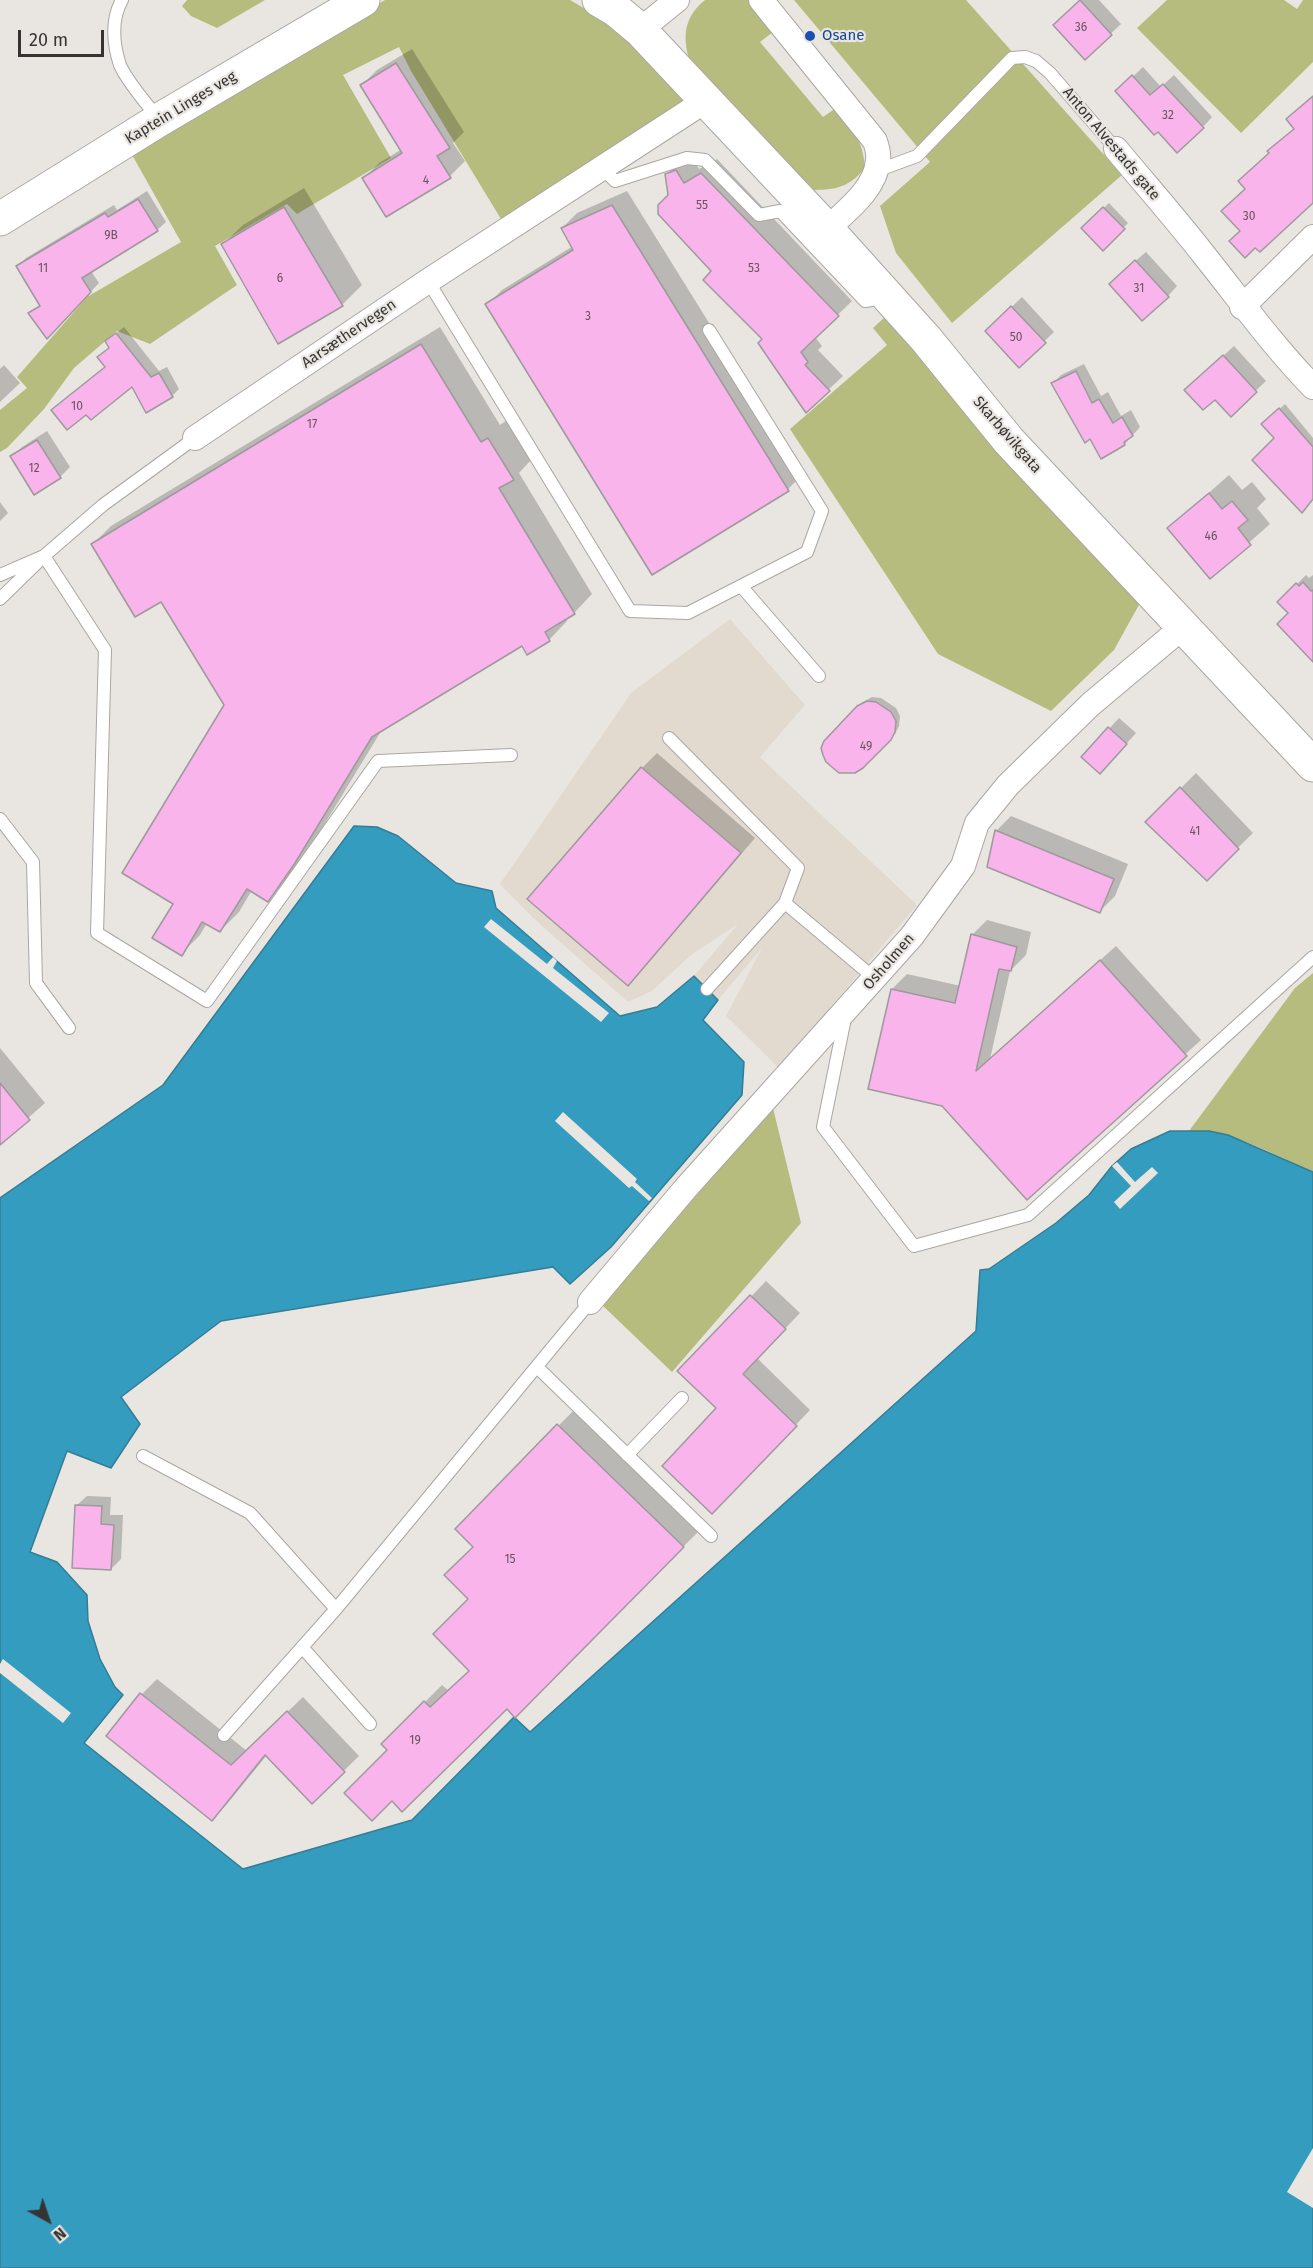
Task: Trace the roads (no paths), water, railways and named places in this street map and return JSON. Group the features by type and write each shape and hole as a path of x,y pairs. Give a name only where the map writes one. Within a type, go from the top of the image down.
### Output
{"main road":[{"name":"Kaptein Linges veg","path":"0,219 159,120 363,0"},
{"path":"599,0 616,10 640,30 705,101"},
{"name":"Skarbøvikgata","path":"705,101 827,229 927,339 1009,441 1313,765"}],"street":[{"path":"640,30 676,0"},
{"path":"761,0 875,141 878,156 876,171 867,188 857,201 827,229"},
{"name":"Aarsæthervegen","path":"195,438 428,281 705,101"},
{"name":"Anton Alvestads gate","path":"1116,149 1205,256 1242,307 1313,387"},
{"path":"1242,307 1313,237"},
{"name":"Osholmen","path":"590,1302 685,1189 912,936 963,866 977,823 1008,785 1091,704 1184,626"}],"lane":[{"path":"122,0 118,6 114,28 121,66 159,120"},
{"name":"Anton Alvestads gate","path":"876,171 917,156 1012,58 1025,57 1036,61 1050,73 1116,149"},
{"path":"602,168 615,181 687,158 705,160 759,215 780,211 865,301 888,297"},
{"path":"428,281 630,611 688,613 807,552 822,511 709,330"},
{"name":"Aarsæthervegen","path":"0,575 44,556 103,505 195,438"},
{"path":"0,598 44,556 105,650 96,933 207,1001 378,761 511,755"},
{"path":"741,586 819,676"},
{"path":"669,738 798,868 785,903 707,989"},
{"path":"0,819 33,862 36,983 69,1028"},
{"path":"785,903 873,978"},
{"path":"846,1012 823,1127 914,1246 1028,1215 1313,957"},
{"path":"224,1735 336,1609 590,1302"},
{"path":"537,1367 711,1536"},
{"path":"627,1455 682,1398"},
{"path":"143,1456 250,1513 336,1609"},
{"path":"302,1647 370,1724"}],"water":[{"path":"354,826 377,827 398,836 456,883 492,891 496,908 620,1016 657,1007 694,976 718,1000 703,1020 744,1062 742,1095 611,1247 570,1284 553,1267 221,1321 121,1397 140,1424 111,1468 67,1451 30,1552 57,1562 87,1595 88,1621 100,1659 115,1687 123,1695 84,1743 243,1869 412,1820 514,1717 530,1732 976,1331 980,1270 989,1269 1056,1223 1089,1195 1112,1166 1131,1149 1170,1131 1209,1131 1228,1135 1313,1172 1313,2268 0,2268 0,1198 163,1085"}],"place":[{"name":"Osane","path":"810,36"}]}
